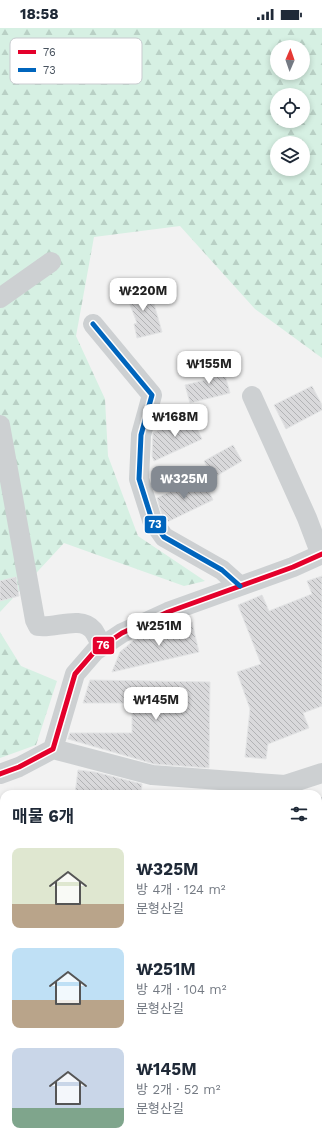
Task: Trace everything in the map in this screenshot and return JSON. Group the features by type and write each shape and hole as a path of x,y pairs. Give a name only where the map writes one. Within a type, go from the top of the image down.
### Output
{"street":[{"path":"0,298 51,262"},
{"path":"93,324 152,395 146,409 141,435 139,479 152,520 164,537 222,570 240,586"},
{"path":"53,749 75,674 95,651 122,633 168,612 293,567 322,554 308,518 252,396"},
{"path":"0,425 6,493 35,620 38,626 44,627 69,623 85,624 92,629 102,646"},
{"path":"0,774 19,767 53,749 152,776 285,785 322,773"}],"green space":[{"path":"0,28 322,28 322,358 255,309 180,226 94,237 76,336 105,399 108,456 138,536 205,581 184,586 64,543 0,612"},
{"path":"0,632 21,666 57,681 36,745 0,758"}],"building":[{"path":"137,284 141,296 151,293 162,332 137,338 134,324 137,323 124,289"},
{"path":"222,364 230,393 190,403 185,385 206,380 203,369"},
{"path":"312,386 322,405 322,410 286,429 274,405"},
{"path":"191,416 202,439 154,461 152,456 153,433"},
{"path":"233,445 242,461 213,478 204,461"},
{"path":"202,477 213,500 167,522 162,515 157,498"},
{"path":"322,576 322,706 303,713 309,728 268,744 266,759 245,757 250,709 237,672 261,664 238,605 262,595 269,611 312,594 307,581"},
{"path":"16,577 19,596 0,601 0,581"},
{"path":"192,622 199,652 112,672 120,652 133,641 157,630"},
{"path":"90,680 210,682 209,768 154,764 68,739 70,733 132,733 132,703 83,703"},
{"path":"78,770 95,772 142,784 141,790 76,790"}],"transit line":[{"name":"73","path":"93,324 152,395 141,435 139,479 152,520 164,537 222,570 240,586"},
{"name":"76","path":"0,774 19,767 53,749 75,674 95,651 122,633 168,612 293,567 322,554"}]}
